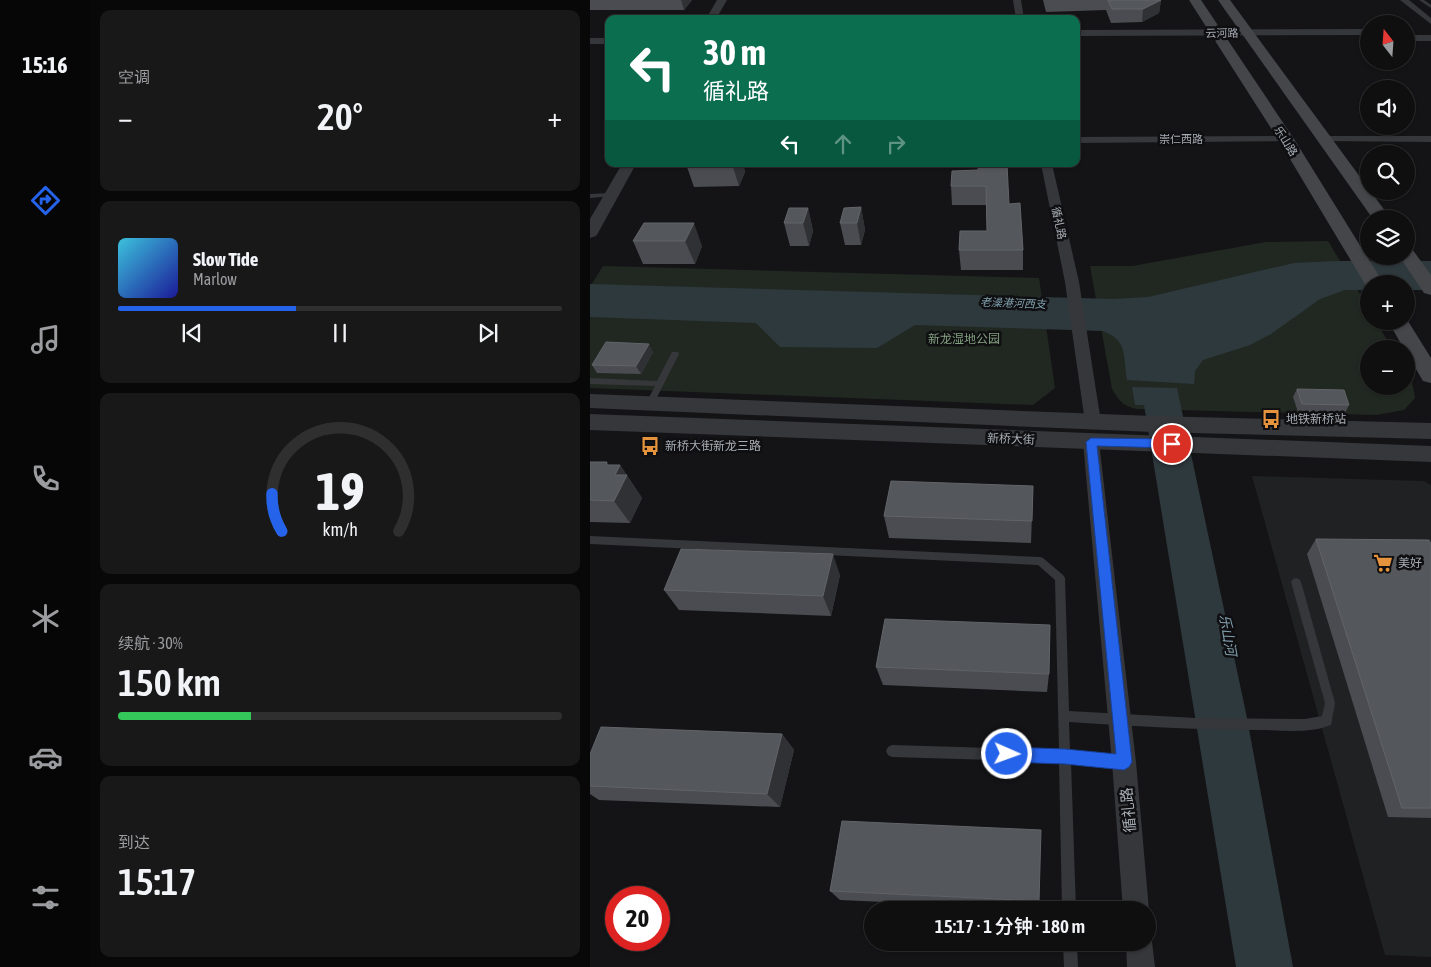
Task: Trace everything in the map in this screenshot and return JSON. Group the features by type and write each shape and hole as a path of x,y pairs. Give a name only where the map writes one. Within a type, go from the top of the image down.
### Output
{"main road":[{"name":"乐山路","path":"1195,0 1286,139 1369,275"},
{"path":"1224,0 1376,210"},
{"path":"1415,265 1431,289"},
{"path":"1403,330 1431,376"}],"street":[{"path":"713,15 722,0"},
{"path":"1017,0 1019,15"},
{"path":"1404,0 1431,22"},
{"name":"云河路","path":"1249,36 1360,32"},
{"path":"1415,32 1431,32"},
{"name":"云河路","path":"1080,33 1360,38"},
{"path":"590,36 605,36"},
{"name":"云河路","path":"1080,39 1218,36"},
{"path":"1415,38 1431,38"},
{"path":"590,41 605,41"},
{"name":"崇仁西路","path":"1080,140 1286,139"},
{"path":"1326,139 1431,139"},
{"path":"590,233 627,167"},
{"name":"循礼路","path":"1047,167 1072,282 1092,432 1124,762 1135,901"},
{"name":"新桥大街","path":"590,401 650,403 1092,432"},
{"name":"新桥大街","path":"590,422 1216,435 1431,431"},
{"name":"新桥大街","path":"1216,435 1306,451 1431,454"},
{"path":"1139,951 1140,967"}],"lane":[{"path":"1421,0 1431,7"},
{"path":"590,196 611,195"},
{"path":"650,403 675,354"},
{"path":"590,381 660,384"},
{"path":"590,540 1040,561 1060,578 1069,901"},
{"path":"1064,716 1196,724 1254,723 1305,725 1327,721 1330,703 1296,582"},
{"path":"892,751 1065,756 1124,762"},
{"path":"1070,951 1071,967"}],"shaded area":[{"path":"1252,476 1424,481 1431,485 1431,957 1385,955"}],"green space":[{"path":"1328,241 1360,294 1360,330 1381,330 1387,340 1360,340 1360,395 1414,395 1415,398 1404,410 1376,415 1137,409 1125,405 1117,397 1112,389 1090,266 1132,266 1266,242"},
{"name":"新龙湿地公园","path":"603,266 1039,278 1055,388 1033,405 590,388 590,287"}],"water":[{"name":"老澡港河西支","path":"1360,261 1360,265 1415,265 1415,261 1431,261 1431,290 1415,290 1415,275 1360,275 1360,290 1345,290 1320,299 1271,334 1250,345 1203,360 1195,371 1194,384 1127,380 1121,344 1117,339 1103,331 915,325 877,348 780,347 756,323 590,317 590,284 1113,299 1148,297 1294,263"},
{"name":"乐山河","path":"1132,387 1177,388 1246,713 1293,967 1236,967 1144,405 1135,405"}],"building":[{"path":"1108,0 1161,0 1143,9 1112,9"},
{"path":"978,167 1007,167 1009,204 1020,203 1023,250 959,250 960,231 987,231 986,186 951,186 952,171 978,170"},
{"path":"861,207 857,223 840,223 844,208"},
{"path":"789,208 808,208 803,223 784,223"},
{"path":"644,223 694,223 685,241 633,241"},
{"path":"606,342 649,344 636,366 592,365"},
{"path":"1297,389 1344,390 1349,405 1302,404"},
{"path":"590,462 607,462 606,465 620,465 615,475 627,475 614,501 590,500"},
{"path":"891,481 1033,486 1032,521 884,516"},
{"path":"1316,539 1429,540 1431,544 1431,808 1402,808"},
{"path":"681,549 833,554 823,596 664,590"},
{"path":"885,619 1050,625 1049,674 876,667"},
{"path":"601,727 782,734 767,794 590,786 590,754"},
{"path":"842,821 1041,830 1039,901 830,891"}],"place":[{"name":"地铁新桥站","path":"1271,419"},
{"name":"新桥大街新龙三路","path":"650,446"},
{"name":"美好","path":"1383,563"}],"route":[{"path":"1007,754 1065,756 1124,762 1091,442 1172,444"}]}
